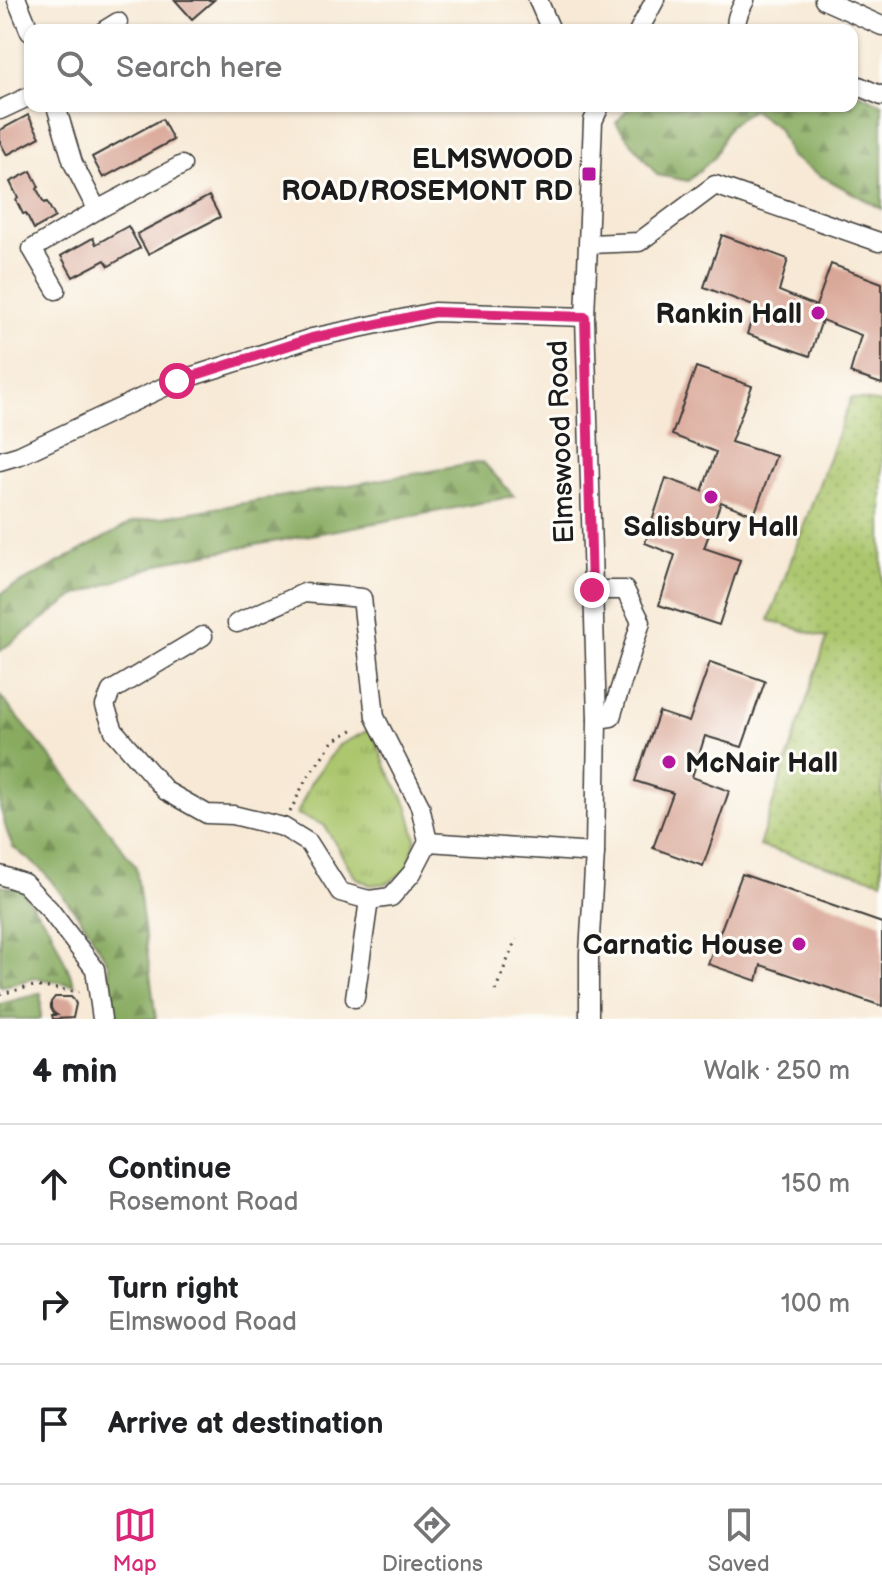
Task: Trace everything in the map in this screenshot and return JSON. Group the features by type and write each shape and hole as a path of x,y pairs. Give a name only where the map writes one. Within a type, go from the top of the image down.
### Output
{"street":[{"path":"17,0 27,24"},
{"path":"538,0 548,24"},
{"path":"642,24 655,0"},
{"path":"736,24 745,0"},
{"path":"824,0 882,26"},
{"path":"858,86 882,96"},
{"path":"0,110 24,99"},
{"path":"58,112 73,163 97,210"},
{"name":"Elmswood Road","path":"589,1019 597,719 585,317 593,112"},
{"path":"56,290 32,249 182,165"},
{"path":"589,244 639,242 715,185 879,242"},
{"path":"0,461 20,455 177,381 312,338 434,312 585,317"},
{"path":"592,590 625,590 641,622 611,717 597,719"},
{"path":"203,636 111,691 105,706 114,731 166,791 207,814 233,815 283,827 309,843 340,892 369,900 391,897 412,873 428,842 420,806 375,717 362,598 304,593 237,623"},
{"path":"428,842 595,853"},
{"path":"0,875 24,883 49,909 95,969 102,1019"},
{"path":"355,998 369,900"}],"path":[{"path":"283,827 305,781 333,741 375,717"},
{"path":"495,991 516,939"},
{"path":"0,994 34,986 99,995"}],"green space":[{"path":"858,93 882,104 882,209 790,156 778,128 755,112 858,112"},
{"path":"625,112 749,112 729,126 714,158 688,181 657,175 616,123"},
{"path":"851,398 882,403 882,881 759,846 827,638 769,620"},
{"path":"483,462 514,496 169,561 73,597 0,651 0,594 133,522"},
{"path":"0,696 70,780 136,867 156,1019 113,1019 108,963 84,923 44,872 13,847 0,807"},
{"path":"371,729 387,769 408,807 416,838 408,869 388,883 370,885 355,877 324,825 297,814 311,782 339,745"},
{"path":"0,885 20,889 51,930 75,985 36,978 0,987"},
{"path":"41,993 41,1019 0,1019 0,1004"}],"building":[{"path":"175,0 214,0 192,19"},
{"path":"28,115 40,137 7,155 0,142 0,130"},
{"path":"162,119 173,140 103,178 92,157"},
{"path":"31,171 44,203 47,202 55,217 34,229 26,213 23,214 10,182"},
{"path":"209,196 220,217 148,254 137,234"},
{"path":"128,226 140,248 109,266 105,260 73,277 61,256 93,238 96,244"},
{"name":"Rankin Hall","path":"722,235 788,259 779,291 816,306 831,264 882,283 882,384 850,373 861,335 822,320 810,356 747,334 756,307 704,287"},
{"name":"Salisbury Hall","path":"696,367 752,386 731,442 776,456 754,515 721,502 704,548 740,560 719,625 659,605 675,555 645,543 666,478 702,491 716,452 672,435"},
{"name":"McNair Hall","path":"710,662 765,681 742,747 705,736 692,777 729,791 703,866 653,848 673,793 635,781 659,712 689,722"},
{"name":"Carnatic House","path":"742,874 882,923 882,1006 761,965 757,981 708,964"},
{"path":"55,997 71,997 74,1000 73,1018 53,1019 52,1015 57,1015 51,1008"}],"place":[{"name":"ELMSWOOD ROAD/ROSEMONT RD","path":"589,174"},
{"name":"Rankin Hall","path":"818,313"},
{"name":"Salisbury Hall","path":"711,497"},
{"name":"McNair Hall","path":"669,762"},
{"name":"Carnatic House","path":"799,944"}],"route":[{"path":"177,381 312,338 434,312 585,317 592,590"}]}
